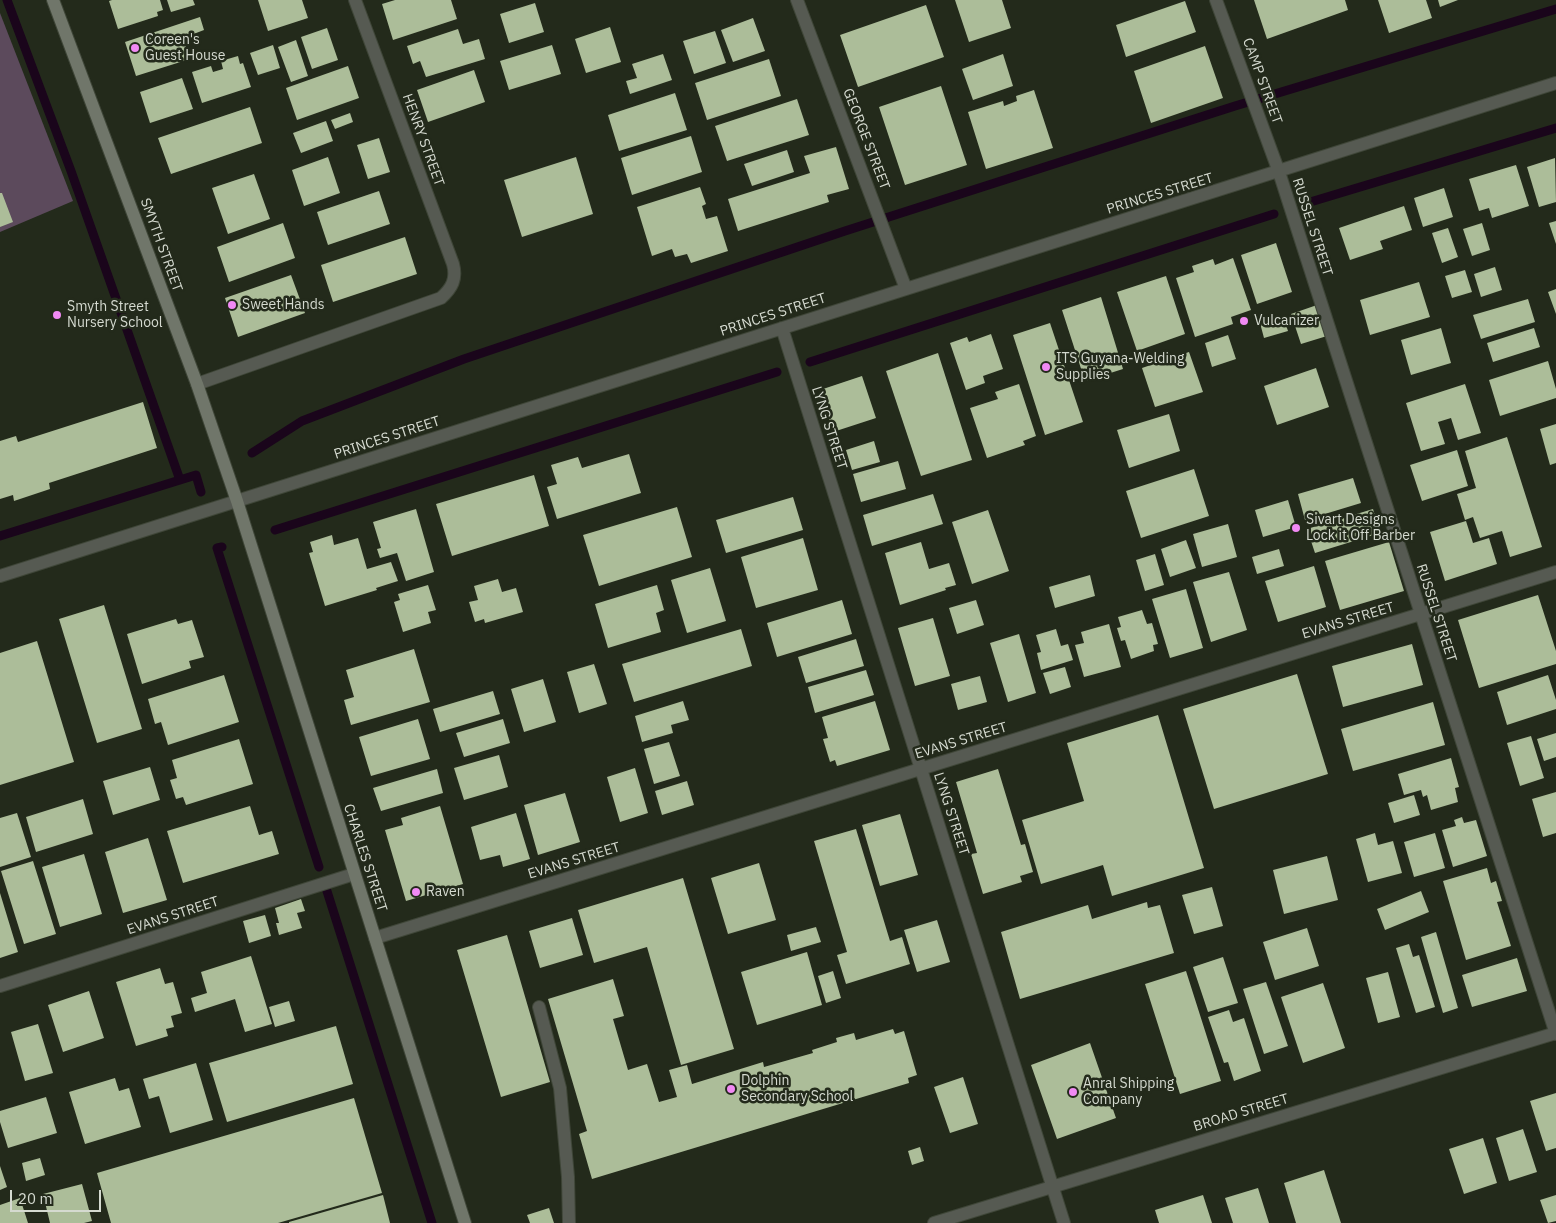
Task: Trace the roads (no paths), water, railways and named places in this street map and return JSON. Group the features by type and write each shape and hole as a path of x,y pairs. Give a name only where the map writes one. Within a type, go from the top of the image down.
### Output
{"main road":[{"name":"SMYTH STREET","path":"53,0 197,384 237,501"},
{"name":"CHARLES STREET","path":"237,501 465,1223"}],"street":[{"name":"HENRY STREET","path":"197,384 441,298 449,291 454,282 453,264 356,0"},
{"name":"GEORGE STREET","path":"797,0 906,289"},
{"name":"CAMP STREET","path":"1216,0 1279,172"},
{"name":"PRINCES STREET","path":"0,576 1556,83"},
{"name":"RUSSEL STREET","path":"1279,172 1556,1033"},
{"name":"LYNG STREET","path":"782,328 1064,1223"},
{"name":"EVANS STREET","path":"375,938 1556,572"},
{"name":"EVANS STREET","path":"0,986 354,874"},
{"path":"539,1007 560,1088 568,1177 569,1223"},
{"name":"BROAD STREET","path":"934,1223 1556,1033"}],"waterway":[{"path":"7,0 71,171 180,480"},
{"path":"252,453 302,421 464,359 845,231 1235,106 1556,9"},
{"path":"1307,203 1556,128"},
{"path":"810,362 1274,214"},
{"path":"275,530 777,372"},
{"path":"0,536 196,475 201,492"},
{"path":"222,547 217,548 319,867"},
{"path":"326,888 432,1223"}],"place":[{"name":"Coreen's Guest House","path":"135,48"},
{"name":"Sweet Hands","path":"232,305"},
{"name":"Smyth Street Nursery School","path":"57,315"},
{"name":"Vulcanizer","path":"1244,321"},
{"name":"ITS Guyana-Welding Supplies","path":"1046,367"},
{"name":"Sivart Designs Lock it Off Barber","path":"1296,528"},
{"name":"Raven","path":"416,892"},
{"name":"Dolphin Secondary School","path":"731,1089"},
{"name":"Anral Shipping Company","path":"1073,1092"}]}
